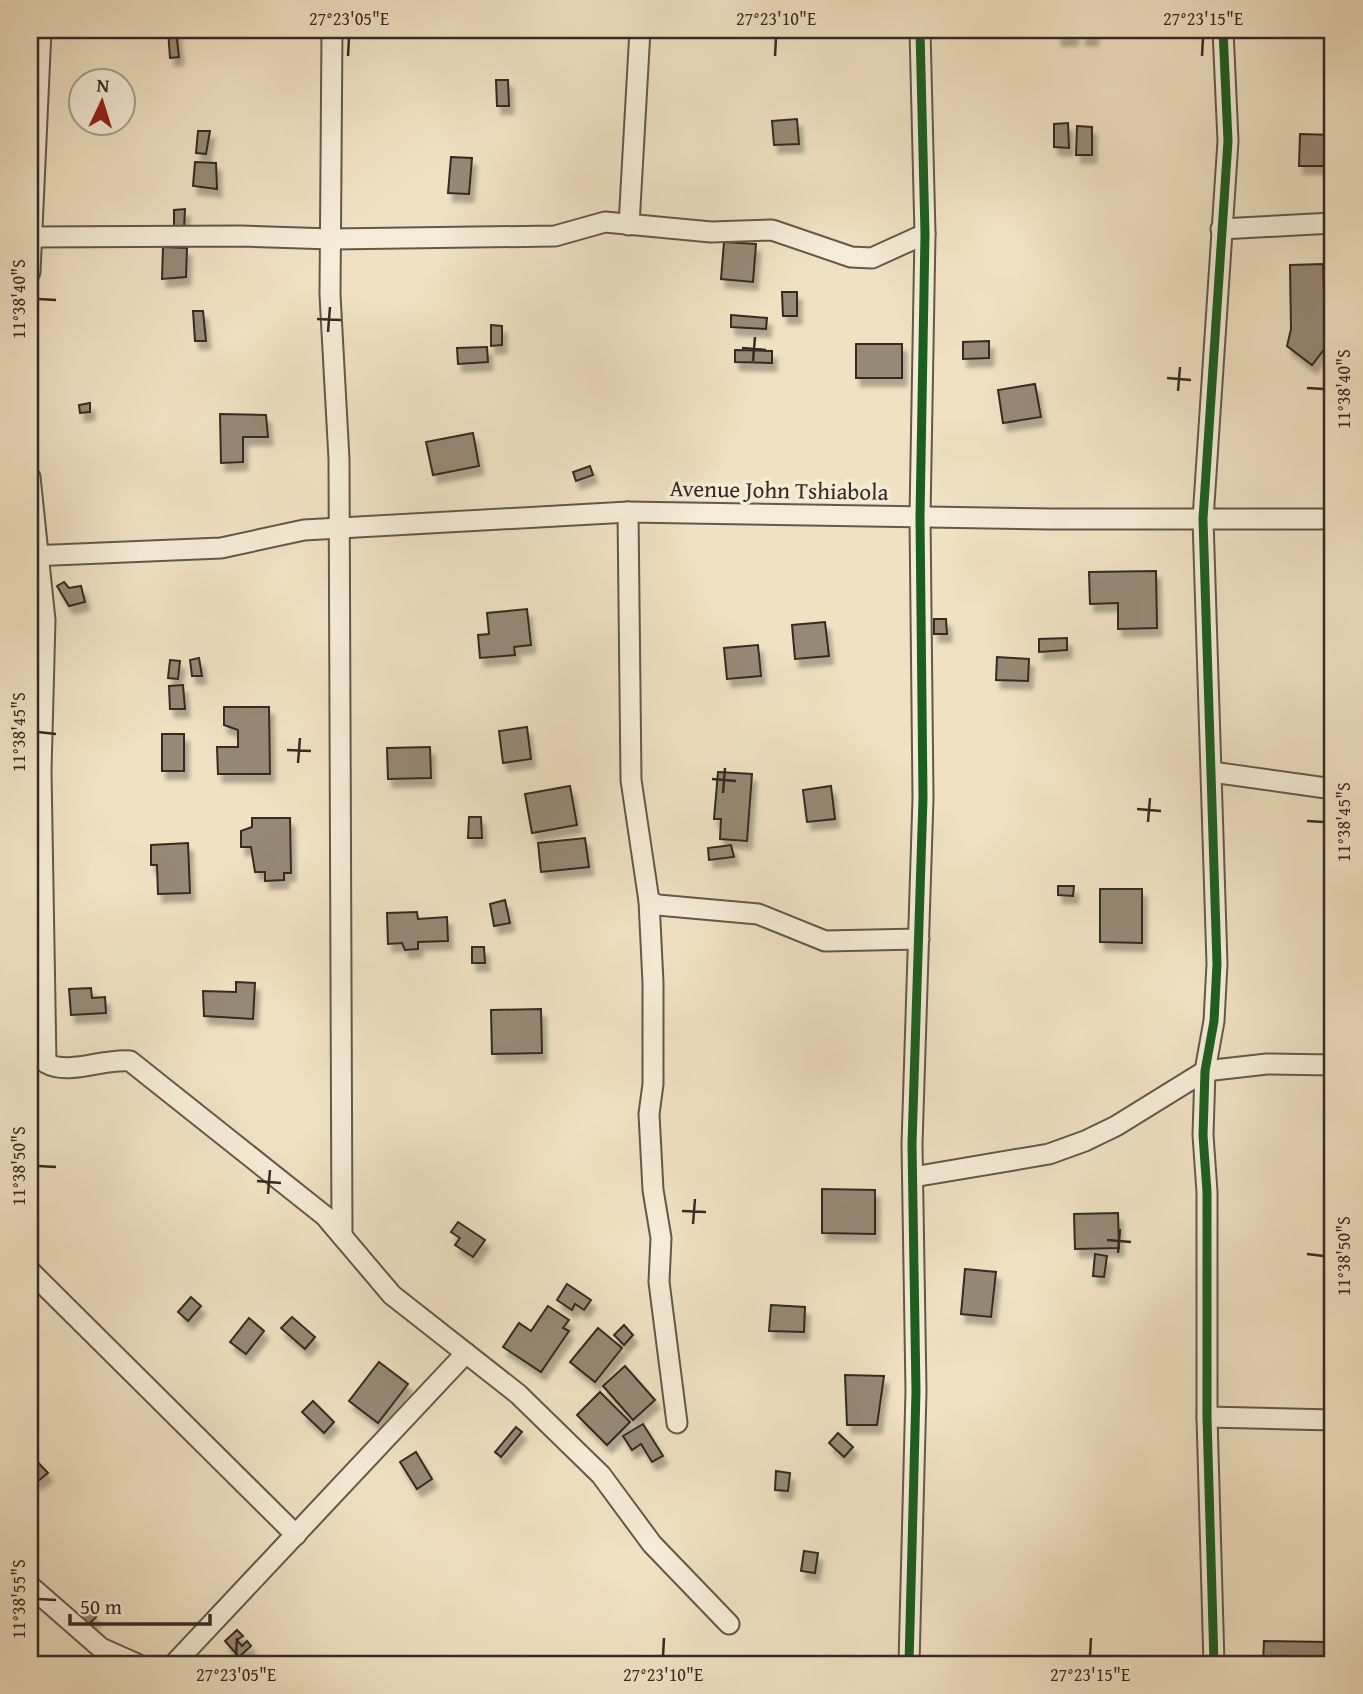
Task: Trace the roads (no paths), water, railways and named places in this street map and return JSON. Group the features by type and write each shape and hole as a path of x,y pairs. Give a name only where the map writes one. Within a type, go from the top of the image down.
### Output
{"street":[{"path":"30,272 41,30"},
{"path":"332,30 330,295 339,459 337,527 342,1236"},
{"path":"629,225 640,30"},
{"path":"909,1664 916,1391 913,1177 923,798 920,517 925,234 920,30"},
{"path":"1214,1664 1207,1417 1208,1251 1203,1135 1205,1071 1214,1021 1217,964 1203,519 1228,141 1223,30"},
{"path":"32,237 241,236 332,239 555,236 606,222 711,232 772,230 851,257 872,258 925,234"},
{"path":"1221,229 1333,223"},
{"path":"30,477 35,555 45,620 41,771 46,1063 56,1069 114,1059 131,1061 325,1216 391,1295 518,1394 601,1475 652,1544 729,1624"},
{"path":"628,512 631,780 649,901 653,983 653,1084 649,1114 653,1189 661,1238 659,1282 677,1423"},
{"name":"Avenue John Tshiabola","path":"35,555 221,548 304,530 337,527 628,512 920,517 1333,519"},
{"path":"1212,772 1333,789"},
{"path":"649,901 658,905 758,914 825,941 919,939"},
{"path":"913,1177 1049,1154 1085,1141 1116,1126 1205,1071 1267,1064 1333,1065"},
{"path":"30,1271 296,1535"},
{"path":"174,1664 466,1353"},
{"path":"1207,1417 1333,1420"},
{"path":"30,1586 101,1648 137,1664"}]}
